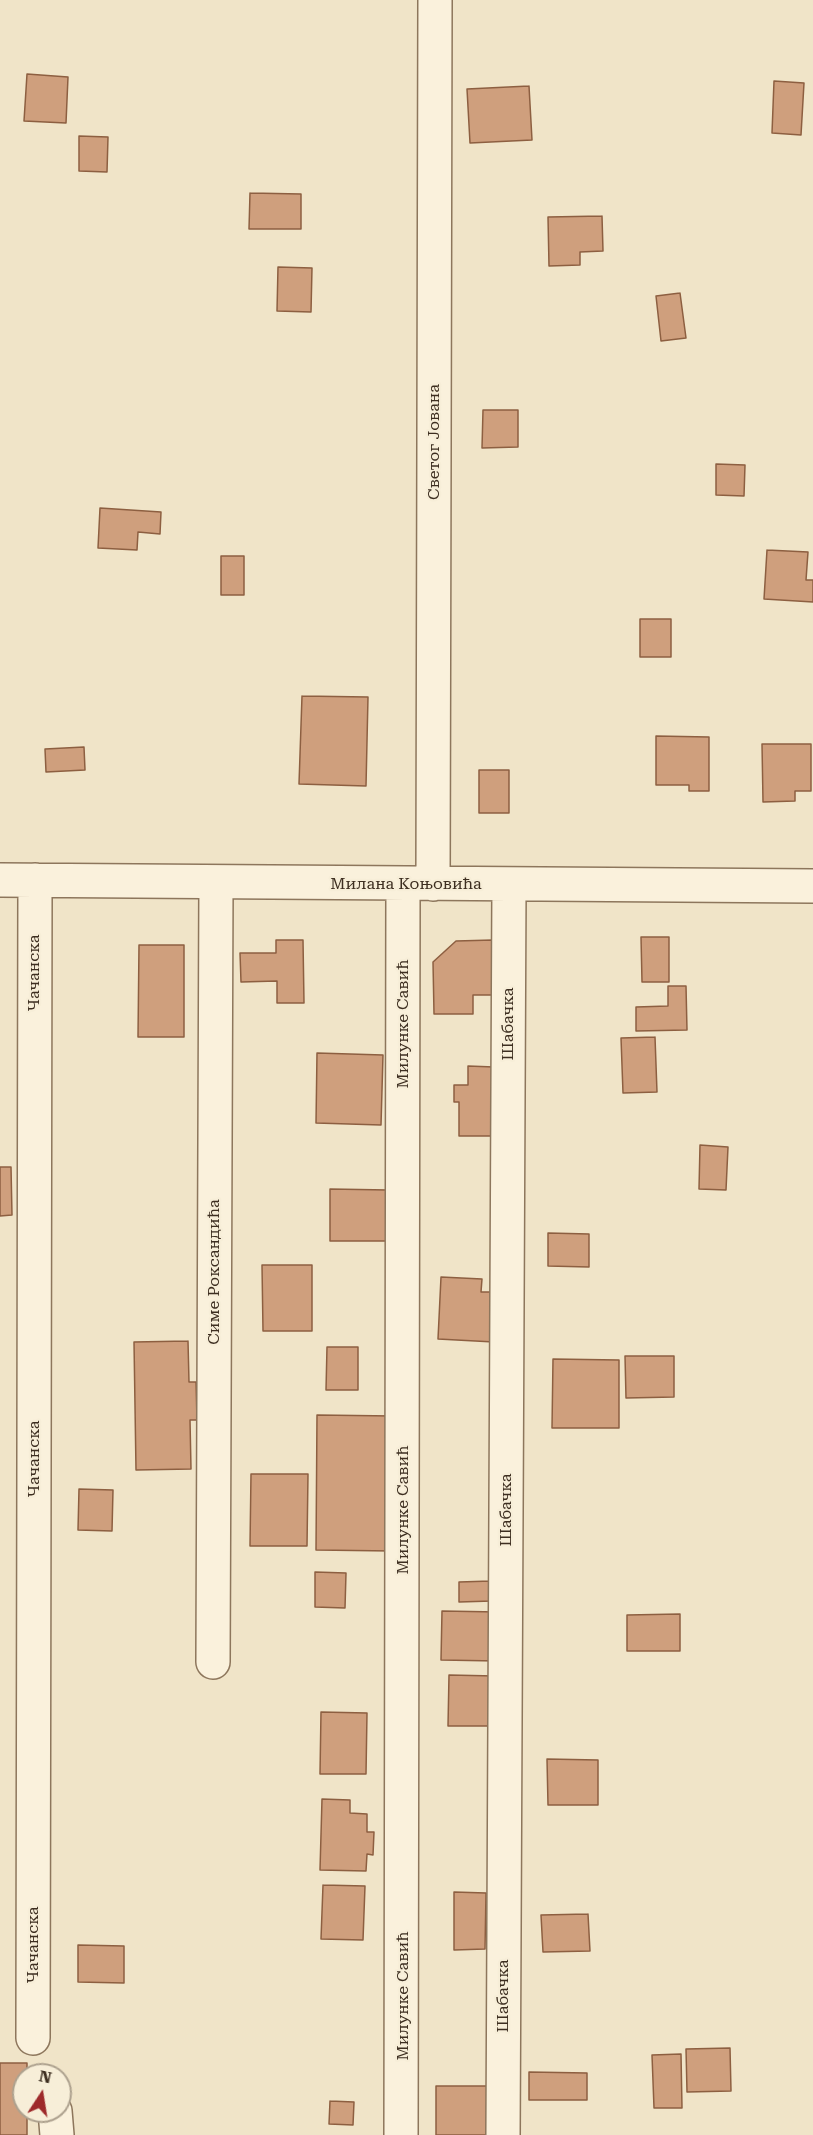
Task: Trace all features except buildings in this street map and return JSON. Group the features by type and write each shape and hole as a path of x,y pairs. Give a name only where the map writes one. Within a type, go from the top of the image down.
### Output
{"street":[{"name":"Светог Јована","path":"418,884 435,0"},
{"name":"Милана Коњовића","path":"0,880 813,886"},
{"name":"Чачанска","path":"33,2038 35,880"},
{"name":"Симе Роксандића","path":"213,1662 216,882"},
{"name":"Милунке Савић","path":"401,2135 418,884"},
{"name":"Шабачка","path":"503,2135 509,885"}]}
